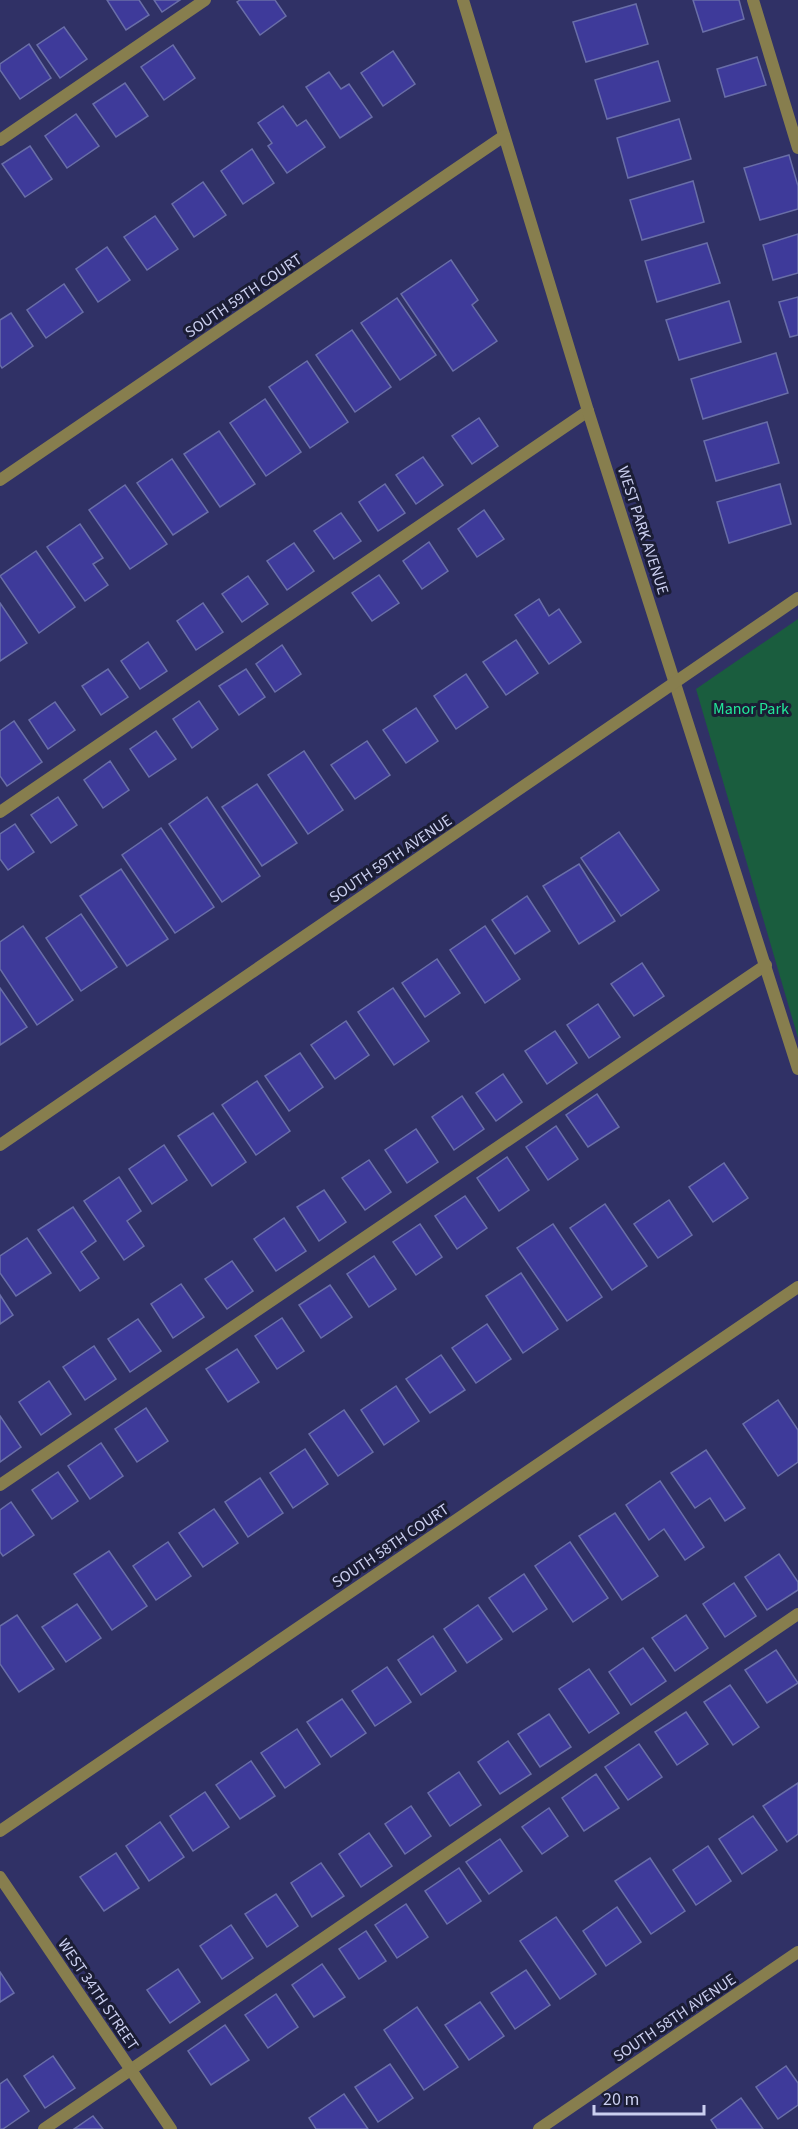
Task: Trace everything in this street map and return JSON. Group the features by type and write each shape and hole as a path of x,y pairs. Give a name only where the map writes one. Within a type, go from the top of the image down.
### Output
{"street":[{"path":"0,140 205,0"},
{"name":"WEST PARK AVENUE","path":"463,0 588,411 798,1069"},
{"path":"753,0 798,148"},
{"name":"SOUTH 59TH COURT","path":"0,480 504,136"},
{"path":"0,812 588,411"},
{"name":"SOUTH 59TH AVENUE","path":"0,1145 798,598"},
{"path":"0,1485 766,965"},
{"name":"SOUTH 58TH COURT","path":"0,1831 798,1287"},
{"path":"44,2129 798,1614"},
{"name":"WEST 34TH STREET","path":"0,1877 171,2129"},
{"name":"SOUTH 58TH AVENUE","path":"539,2129 798,1952"}],"green space":[{"name":"Manor Park","path":"798,619 798,1038 696,689"}],"building":[{"path":"107,0 139,0 149,15 126,30"},
{"path":"154,0 180,0 162,12"},
{"path":"240,0 275,0 286,16 260,35 237,2"},
{"path":"693,0 739,0 744,19 703,32"},
{"path":"636,4 648,44 586,62 573,22"},
{"path":"64,27 87,59 60,78 37,45"},
{"path":"29,44 51,78 20,99 0,70 0,64"},
{"path":"173,45 195,78 164,100 141,67"},
{"path":"393,51 415,84 383,106 361,73"},
{"path":"757,57 766,85 725,97 717,69"},
{"path":"658,61 670,101 607,119 595,80"},
{"path":"329,72 341,89 349,84 372,117 340,138 306,87"},
{"path":"125,83 148,116 116,137 93,104"},
{"path":"283,106 297,126 306,120 325,147 287,173 268,146 272,143 258,123"},
{"path":"76,114 99,146 67,168 45,136"},
{"path":"679,119 691,159 628,178 617,138"},
{"path":"30,146 52,179 25,197 2,164"},
{"path":"252,149 274,183 243,204 221,171"},
{"path":"789,155 798,186 798,209 760,220 744,168"},
{"path":"693,181 704,222 642,240 630,200"},
{"path":"203,182 226,215 194,237 172,204"},
{"path":"155,216 178,249 147,270 124,237"},
{"path":"798,234 798,273 773,280 763,245"},
{"path":"707,243 720,283 657,302 645,261"},
{"path":"107,247 130,280 98,302 76,269"},
{"path":"451,260 478,300 472,305 497,341 453,371 401,294"},
{"path":"64,284 83,312 46,338 27,310"},
{"path":"798,297 798,335 790,337 779,302"},
{"path":"397,298 436,355 400,380 361,323"},
{"path":"729,301 741,342 679,360 666,320"},
{"path":"11,313 33,346 2,368 0,365 0,320"},
{"path":"352,330 391,387 355,412 316,355"},
{"path":"776,353 788,393 703,419 691,379"},
{"path":"307,361 348,422 310,448 269,387"},
{"path":"265,399 301,452 266,476 230,423"},
{"path":"479,418 498,446 472,464 452,436"},
{"path":"767,422 779,463 716,481 704,441"},
{"path":"219,431 255,484 220,507 184,454"},
{"path":"423,457 443,485 416,504 396,475"},
{"path":"172,459 208,512 173,535 137,483"},
{"path":"385,484 405,513 378,531 359,502"},
{"path":"780,484 791,524 729,543 717,502"},
{"path":"125,485 167,544 130,569 89,510"},
{"path":"484,510 504,539 477,557 458,529"},
{"path":"341,513 361,541 334,559 314,531"},
{"path":"80,524 103,558 93,564 108,585 85,601 47,547"},
{"path":"429,542 448,571 422,589 403,561"},
{"path":"294,543 314,571 287,590 267,561"},
{"path":"36,551 75,607 39,633 0,576"},
{"path":"379,575 399,603 372,621 352,593"},
{"path":"248,576 268,604 242,622 222,594"},
{"path":"539,599 549,616 559,609 581,642 549,664 515,615"},
{"path":"0,603 27,643 0,661"},
{"path":"203,603 223,632 196,650 177,621"},
{"path":"516,640 538,673 506,695 483,662"},
{"path":"148,642 167,671 140,689 121,661"},
{"path":"282,645 301,674 275,692 256,664"},
{"path":"108,669 128,697 101,715 82,686"},
{"path":"246,669 265,697 239,715 219,686"},
{"path":"466,674 488,707 456,729 434,696"},
{"path":"199,701 218,729 192,748 173,719"},
{"path":"55,702 75,730 48,749 29,720"},
{"path":"416,708 438,741 406,763 383,730"},
{"path":"14,721 42,762 7,786 0,776 0,731"},
{"path":"156,731 176,759 149,777 130,749"},
{"path":"367,741 390,775 355,799 331,765"},
{"path":"304,751 343,810 308,834 268,775"},
{"path":"110,761 129,790 103,808 84,780"},
{"path":"257,784 297,843 262,866 222,807"},
{"path":"58,797 77,825 51,843 31,815"},
{"path":"207,797 260,876 222,902 169,824"},
{"path":"15,824 34,852 8,870 0,859 0,834"},
{"path":"161,828 214,907 175,933 122,855"},
{"path":"619,832 659,890 621,916 581,858"},
{"path":"579,864 615,921 579,944 543,886"},
{"path":"121,869 168,939 127,966 80,896"},
{"path":"527,896 550,931 515,954 492,920"},
{"path":"81,914 117,967 81,991 46,938"},
{"path":"23,926 73,1000 37,1025 0,969 0,942"},
{"path":"485,926 520,979 485,1003 450,950"},
{"path":"437,959 460,993 425,1017 402,983"},
{"path":"642,963 664,996 634,1016 611,984"},
{"path":"0,988 27,1027 0,1045"},
{"path":"393,988 429,1041 394,1065 358,1012"},
{"path":"598,1004 620,1037 589,1058 567,1025"},
{"path":"346,1021 369,1055 335,1079 311,1045"},
{"path":"555,1031 577,1063 547,1084 525,1051"},
{"path":"300,1053 323,1087 289,1111 265,1076"},
{"path":"503,1074 522,1102 496,1121 476,1093"},
{"path":"257,1081 290,1131 256,1155 222,1105"},
{"path":"597,1094 619,1127 588,1147 566,1115"},
{"path":"462,1096 484,1129 454,1150 432,1117"},
{"path":"213,1113 246,1162 212,1186 178,1136"},
{"path":"556,1126 578,1159 548,1180 526,1147"},
{"path":"416,1129 438,1162 407,1183 385,1150"},
{"path":"164,1145 187,1180 152,1204 129,1169"},
{"path":"507,1157 529,1190 499,1211 477,1178"},
{"path":"369,1160 391,1192 365,1210 342,1178"},
{"path":"724,1163 748,1198 713,1222 689,1187"},
{"path":"119,1177 141,1211 127,1221 144,1246 124,1260 84,1201"},
{"path":"324,1190 346,1222 319,1241 297,1207"},
{"path":"465,1196 487,1228 457,1249 435,1216"},
{"path":"669,1200 692,1235 658,1258 634,1224"},
{"path":"605,1204 647,1266 612,1290 570,1228"},
{"path":"73,1207 96,1241 81,1252 99,1278 80,1291 38,1230"},
{"path":"284,1218 306,1251 276,1271 254,1239"},
{"path":"420,1224 442,1257 416,1275 393,1242"},
{"path":"553,1224 602,1297 567,1321 517,1248"},
{"path":"27,1238 51,1273 16,1296 0,1273 0,1256"},
{"path":"374,1256 396,1289 369,1307 347,1274"},
{"path":"232,1261 253,1291 227,1309 205,1279"},
{"path":"521,1273 558,1329 523,1353 486,1296"},
{"path":"181,1284 204,1317 173,1338 151,1304"},
{"path":"330,1285 352,1317 321,1338 299,1305"},
{"path":"0,1295 13,1315 0,1324"},
{"path":"282,1318 304,1351 277,1369 255,1336"},
{"path":"138,1319 161,1351 130,1372 108,1339"},
{"path":"487,1324 511,1359 476,1383 452,1348"},
{"path":"94,1346 116,1379 85,1400 63,1367"},
{"path":"237,1349 259,1382 228,1402 206,1369"},
{"path":"441,1355 465,1390 430,1413 406,1379"},
{"path":"49,1381 71,1414 41,1435 19,1402"},
{"path":"396,1386 419,1421 384,1445 361,1410"},
{"path":"778,1400 798,1430 798,1462 778,1476 743,1424"},
{"path":"146,1408 168,1441 137,1462 115,1429"},
{"path":"344,1410 373,1452 338,1476 309,1434"},
{"path":"0,1416 21,1447 0,1462"},
{"path":"101,1443 123,1476 90,1499 68,1466"},
{"path":"305,1449 328,1484 293,1508 270,1473"},
{"path":"706,1450 745,1508 725,1521 710,1498 695,1508 671,1473"},
{"path":"58,1472 78,1501 52,1519 32,1490"},
{"path":"260,1478 283,1513 248,1537 225,1502"},
{"path":"660,1481 704,1547 685,1560 664,1529 649,1540 626,1505"},
{"path":"11,1502 34,1535 3,1556 0,1552 0,1510"},
{"path":"214,1509 238,1543 203,1567 179,1533"},
{"path":"615,1513 658,1576 622,1600 579,1536"},
{"path":"168,1542 191,1576 156,1600 133,1566"},
{"path":"570,1542 608,1598 573,1622 535,1566"},
{"path":"109,1551 147,1606 112,1630 74,1574"},
{"path":"779,1554 798,1582 798,1590 767,1610 745,1577"},
{"path":"524,1574 547,1609 513,1632 489,1598"},
{"path":"734,1583 756,1616 725,1637 703,1604"},
{"path":"77,1604 101,1638 66,1662 42,1627"},
{"path":"478,1605 502,1639 467,1663 444,1629"},
{"path":"17,1615 54,1669 19,1692 0,1664 0,1626"},
{"path":"686,1615 708,1648 675,1671 652,1638"},
{"path":"433,1636 456,1671 421,1695 398,1660"},
{"path":"643,1648 666,1681 631,1705 609,1672"},
{"path":"776,1650 798,1683 767,1703 745,1670"},
{"path":"387,1667 411,1702 375,1726 352,1691"},
{"path":"589,1669 619,1713 589,1733 559,1689"},
{"path":"730,1685 759,1727 733,1745 704,1702"},
{"path":"342,1699 366,1733 331,1757 307,1722"},
{"path":"686,1712 708,1744 677,1765 655,1732"},
{"path":"549,1714 571,1747 540,1767 518,1734"},
{"path":"297,1729 320,1764 285,1788 261,1753"},
{"path":"508,1741 531,1774 500,1794 478,1762"},
{"path":"639,1744 662,1777 628,1800 605,1767"},
{"path":"251,1761 275,1796 240,1819 216,1785"},
{"path":"459,1772 481,1805 450,1826 428,1793"},
{"path":"596,1774 619,1808 584,1831 562,1798"},
{"path":"798,1783 798,1834 787,1842 763,1806"},
{"path":"205,1792 229,1827 193,1851 170,1816"},
{"path":"411,1806 431,1836 405,1854 385,1824"},
{"path":"549,1808 568,1836 542,1854 522,1827"},
{"path":"753,1816 777,1850 742,1874 719,1839"},
{"path":"160,1822 184,1857 149,1881 126,1846"},
{"path":"369,1833 392,1866 361,1887 339,1854"},
{"path":"500,1839 522,1871 489,1894 466,1862"},
{"path":"708,1846 731,1881 696,1905 673,1870"},
{"path":"116,1853 139,1888 104,1911 80,1877"},
{"path":"650,1858 685,1911 651,1934 615,1881"},
{"path":"321,1863 344,1896 312,1917 291,1883"},
{"path":"459,1868 481,1901 447,1924 425,1891"},
{"path":"276,1894 298,1926 267,1947 245,1914"},
{"path":"406,1904 428,1937 397,1958 375,1925"},
{"path":"617,1907 641,1942 606,1966 583,1931"},
{"path":"556,1917 596,1974 560,1999 520,1941"},
{"path":"231,1925 253,1958 222,1979 200,1946"},
{"path":"366,1931 386,1961 359,1979 339,1949"},
{"path":"322,1964 345,1997 314,2017 292,1985"},
{"path":"178,1969 200,2002 170,2023 147,1990"},
{"path":"526,1970 550,2005 515,2029 491,1993"},
{"path":"0,1972 14,1993 0,2002"},
{"path":"276,1994 298,2027 268,2048 245,2015"},
{"path":"480,2002 504,2036 469,2060 445,2025"},
{"path":"417,2007 458,2067 424,2090 384,2030"},
{"path":"225,2025 249,2060 211,2085 188,2051"},
{"path":"53,2056 75,2088 45,2108 24,2076"},
{"path":"390,2064 413,2098 378,2122 355,2087"},
{"path":"786,2066 798,2083 798,2105 778,2119 756,2087"},
{"path":"7,2079 29,2111 0,2129 0,2084"},
{"path":"344,2094 368,2129 316,2129 309,2118"},
{"path":"741,2098 763,2129 717,2129 711,2120"},
{"path":"93,2116 103,2129 74,2129"}]}
